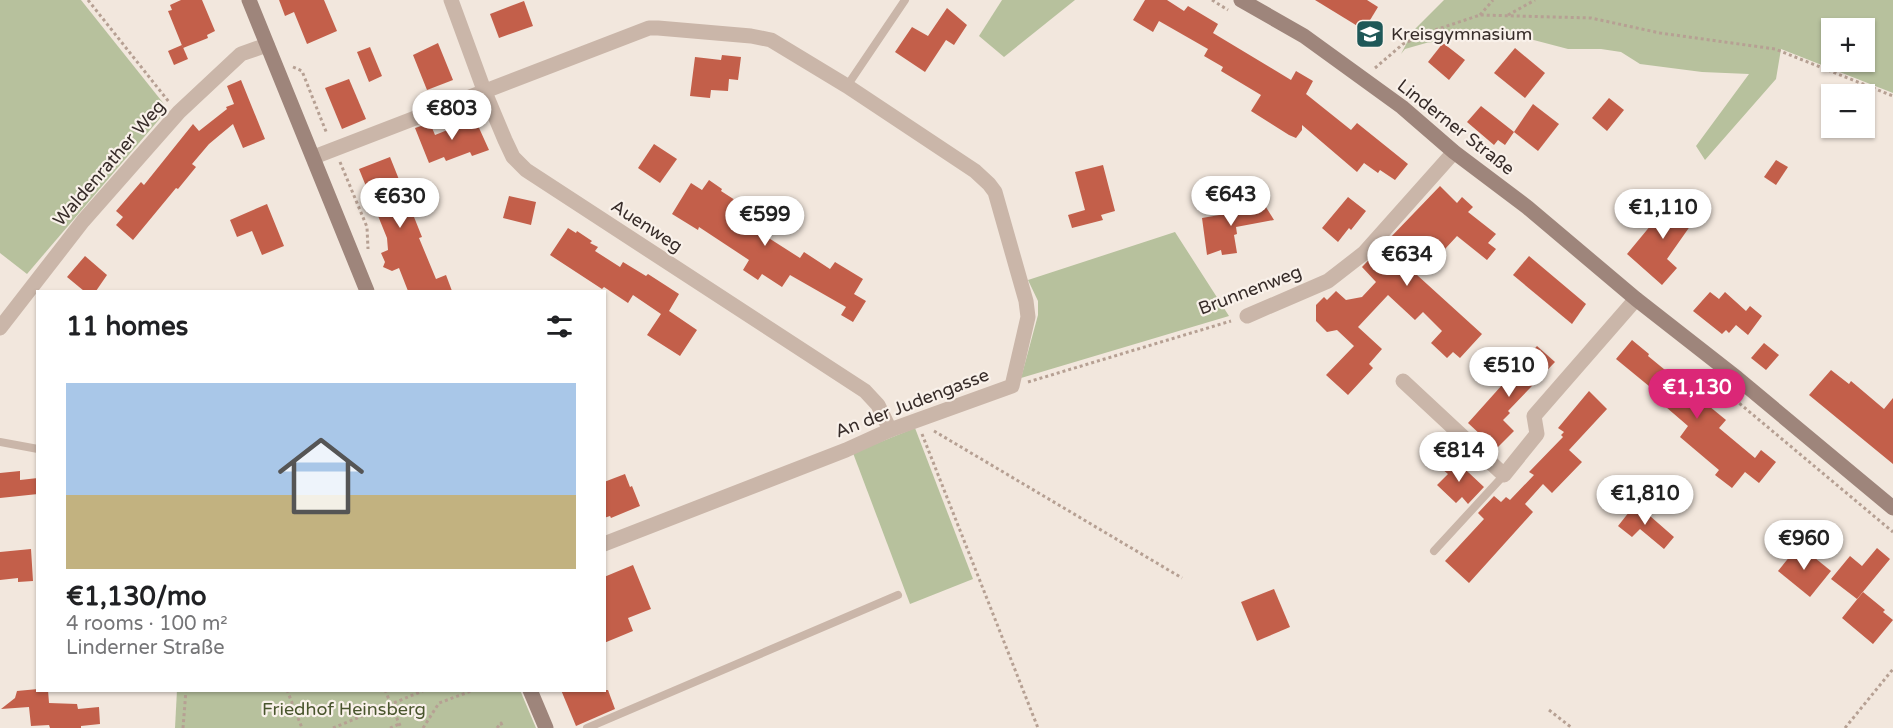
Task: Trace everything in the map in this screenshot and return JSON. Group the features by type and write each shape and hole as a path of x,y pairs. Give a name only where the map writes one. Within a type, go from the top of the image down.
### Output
{"main road":[{"path":"249,0 367,290"},
{"name":"Linderner Straße","path":"1238,7 1304,36 1402,107 1454,152 1527,207 1636,299 1737,378 1893,508"},
{"path":"531,692 546,728"}],"street":[{"name":"Auenweg","path":"451,0 484,90 513,157 526,170 865,391 878,405 890,430"},
{"name":"An der Judengasse","path":"314,157 649,28 658,28 751,36 771,40 847,86 975,171 989,184 995,192 1026,301 1028,317 1012,386 890,430 846,450 606,542"},
{"name":"Waldenrather Weg","path":"0,328 83,221 179,112 241,54 267,45"},
{"name":"Brunnenweg","path":"1247,316 1328,281 1364,253 1454,152"},
{"path":"1403,381 1504,476 1537,434 1534,416 1636,299"}],"lane":[{"path":"847,86 904,0"},
{"path":"0,442 36,449"},
{"path":"1434,551 1504,476"},
{"path":"587,728 898,595"}],"path":[{"path":"88,0 161,93 179,112"},
{"path":"1212,0 1238,7"},
{"path":"1480,15 1493,0"},
{"path":"1506,16 1535,0"},
{"path":"1363,79 1403,44 1432,31 1480,15 1591,18 1660,33 1775,49 1893,96"},
{"name":"Brunnenweg","path":"1012,386 1247,316"},
{"path":"1717,385 1893,532"},
{"path":"917,421 1182,578"},
{"path":"917,421 1038,728"},
{"path":"1845,728 1893,669"},
{"path":"183,728 186,692"},
{"path":"288,692 302,728"},
{"path":"386,692 400,726 390,728"},
{"path":"333,728 420,692"},
{"path":"423,728 439,703 469,692"},
{"path":"1549,710 1572,728"},
{"path":"497,728 501,723 503,728"}],"green space":[{"path":"0,0 81,0 168,109 27,274 0,253"},
{"path":"1002,0 1075,0 1004,57 979,36"},
{"path":"1444,0 1893,0 1893,93 1840,72 1875,72 1875,18 1821,18 1821,65 1781,49 1776,79 1705,160 1696,146 1749,74 1702,72 1640,64 1621,52 1601,49 1568,49 1500,34 1426,43 1405,49 1401,54 1413,31"},
{"path":"1175,232 1229,316 1021,378 1038,315 1038,301 1028,280"},
{"path":"915,428 973,579 910,604 853,453"},
{"name":"Friedhof Heinsberg","path":"177,692 521,692 536,728 175,728"}],"building":[{"path":"181,0 202,0 215,31 207,35 208,38 183,48 168,11 172,10 170,5"},
{"path":"279,0 324,0 337,31 307,44 294,12 285,16"},
{"path":"1145,0 1167,0 1184,11 1188,6 1218,24 1213,33 1291,80 1296,71 1313,81 1306,94 1351,130 1357,123 1408,164 1395,180 1380,170 1378,173 1364,163 1357,172 1302,125 1302,130 1296,138 1289,135 1251,111 1261,95 1221,71 1223,67 1204,56 1208,49 1159,21 1153,32 1133,20"},
{"path":"1315,0 1367,0 1378,7 1364,30"},
{"path":"524,1 533,26 499,38 490,14"},
{"path":"947,8 967,25 954,45 946,40 925,72 895,52 912,27 928,36"},
{"path":"438,43 453,80 427,90 413,55"},
{"path":"1443,43 1465,60 1449,80 1428,62"},
{"path":"182,45 188,59 174,65 168,51"},
{"path":"370,47 382,76 369,82 357,52"},
{"path":"1515,48 1545,73 1525,98 1494,73"},
{"path":"722,55 741,57 738,80 729,79 728,91 711,90 710,98 690,96 695,57 721,60"},
{"path":"349,79 366,119 342,129 325,88"},
{"path":"241,80 265,139 243,148 233,124 209,144 192,164 196,167 133,240 116,225 123,217 116,211 141,182 144,185 193,124 199,131 227,109 226,107 234,104 227,86"},
{"path":"1609,98 1624,110 1607,131 1592,118"},
{"path":"1533,104 1559,124 1538,151 1514,132"},
{"path":"1481,106 1514,132 1505,145 1498,140 1494,145 1467,122"},
{"path":"475,119 489,150 472,156 470,152 446,161 444,157 429,163 415,128 430,123 435,135"},
{"path":"654,144 677,159 660,183 638,168"},
{"path":"390,157 436,279 446,275 452,290 408,290 399,268 392,271 383,267 385,262 381,253 388,250 387,238 359,169"},
{"path":"1776,160 1788,167 1776,185 1764,177"},
{"path":"1103,165 1115,211 1101,215 1103,220 1072,228 1068,215 1085,210 1075,172"},
{"path":"709,180 722,189 721,191 763,218 756,230 800,258 804,252 830,269 835,262 863,279 854,294 866,301 853,322 841,315 846,307 790,275 782,287 762,274 758,280 743,270 749,260 699,227 698,230 672,214 691,183 702,190"},
{"path":"1440,186 1457,203 1462,197 1473,207 1468,212 1496,234 1488,243 1496,249 1487,260 1457,236 1445,249 1439,242 1436,245 1430,240 1406,265 1482,334 1460,358 1453,352 1447,358 1431,343 1442,331 1423,312 1415,320 1388,295 1358,327 1382,349 1369,364 1373,368 1348,395 1326,375 1354,346 1337,330 1327,332 1316,321 1316,305 1324,297 1327,300 1336,291 1346,300 1362,297 1376,282 1362,267"},
{"path":"1680,190 1691,200 1681,212 1693,222 1667,259 1677,268 1662,285 1627,254"},
{"path":"509,196 536,202 531,225 503,218"},
{"path":"1348,197 1366,211 1338,242 1322,228"},
{"path":"267,204 284,246 262,255 252,231 237,237 230,220"},
{"path":"1264,204 1274,220 1236,227 1237,234 1234,235 1237,253 1222,255 1221,250 1207,255 1202,218 1231,213 1230,209"},
{"path":"568,228 592,241 590,243 598,247 595,251 620,267 623,262 646,276 648,274 679,294 669,311 697,330 680,356 647,335 661,314 633,295 628,303 550,255"},
{"path":"85,256 107,275 97,290 83,290 67,277"},
{"path":"1529,256 1586,304 1572,324 1513,275"},
{"path":"1710,292 1719,299 1725,292 1746,311 1750,306 1762,316 1748,335 1736,325 1729,333 1726,330 1722,334 1693,311"},
{"path":"1632,340 1649,354 1648,356 1726,420 1719,428 1755,458 1761,450 1776,462 1759,483 1745,472 1732,488 1715,475 1719,470 1680,437 1688,426 1652,395 1655,391 1616,359"},
{"path":"1764,343 1779,355 1766,370 1751,358"},
{"path":"1537,346 1555,362 1508,411 1510,413 1503,420 1514,431 1496,449 1468,423"},
{"path":"1831,370 1849,384 1851,381 1884,409 1893,398 1893,464 1809,395"},
{"path":"1589,391 1607,409 1569,450 1582,462 1552,493 1543,484 1525,504 1533,512 1469,583 1445,561 1484,519 1478,513 1494,496 1501,502 1506,497 1510,500 1534,475 1529,472 1563,437 1561,435 1564,432 1558,428"},
{"path":"1453,458 1484,487 1468,504 1462,497 1456,503 1437,485 1448,474 1442,469"},
{"path":"20,471 20,480 36,478 36,494 0,498 0,473"},
{"path":"625,474 640,506 611,518 610,516 606,517 606,481"},
{"path":"1637,502 1674,537 1664,549 1640,529 1632,537 1618,526"},
{"path":"1799,545 1831,571 1810,597 1778,571"},
{"path":"1877,548 1890,559 1857,599 1831,579 1850,556 1862,566"},
{"path":"31,549 33,581 18,582 18,578 0,580 0,552"},
{"path":"633,565 651,609 628,618 633,631 606,642 606,576"},
{"path":"1274,589 1290,627 1257,641 1241,602"},
{"path":"1863,592 1885,610 1883,612 1893,620 1873,644 1842,618"},
{"path":"36,689 36,692 48,692 49,703 77,704 78,709 99,707 100,724 81,726 81,728 31,726 29,707 1,709 15,698 17,691"},
{"path":"608,690 615,709 576,726 562,692 606,692"}],"place":[{"name":"Kreisgymnasium","path":"1370,34"}]}
